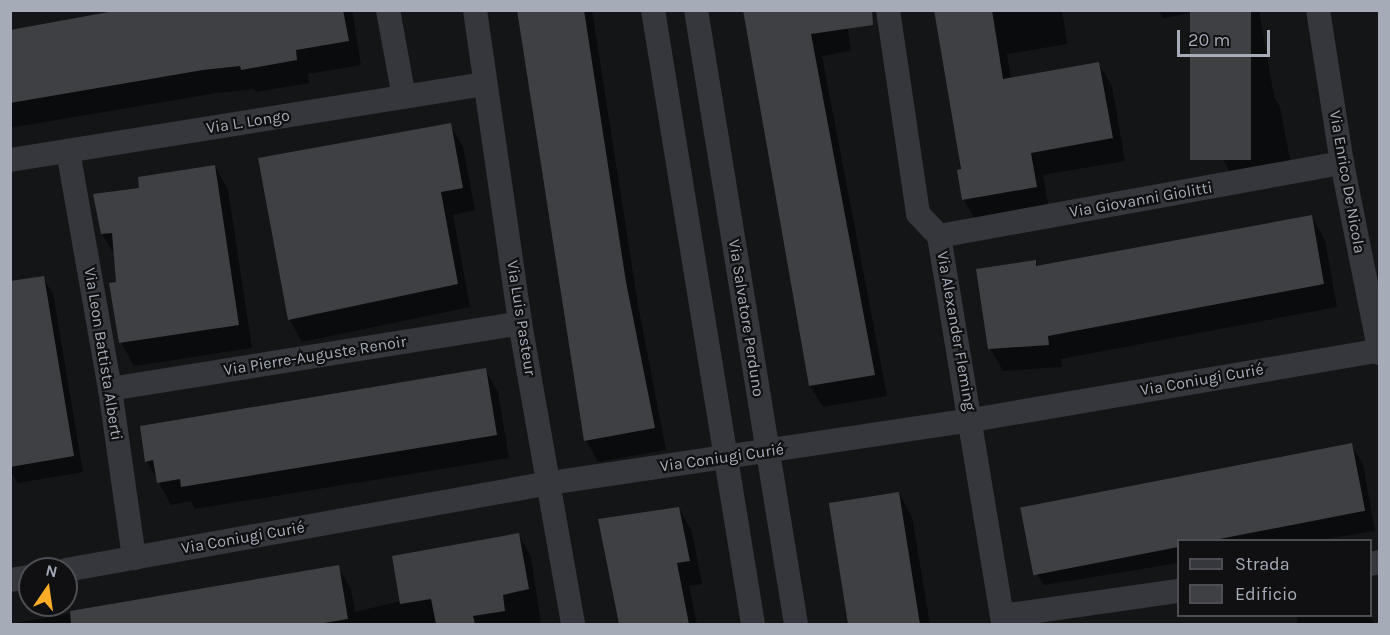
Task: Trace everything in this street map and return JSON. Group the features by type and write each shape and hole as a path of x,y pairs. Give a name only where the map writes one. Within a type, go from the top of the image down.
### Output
{"street":[{"path":"388,10 404,97"},
{"name":"Via Luis Pasteur","path":"474,10 520,323 573,624"},
{"path":"653,10 753,624"},
{"name":"Via Salvatore Perduno","path":"696,10 796,624"},
{"name":"Via Alexander Fleming","path":"888,10 918,214 939,236 972,420 1002,620"},
{"name":"Via Enrico De Nicola","path":"1318,10 1342,163 1379,351"},
{"name":"Via L. Longo","path":"10,160 485,84"},
{"name":"Via Leon Battista Alberti","path":"68,151 110,389 134,558"},
{"name":"Via Giovanni Giolitti","path":"939,236 1342,163"},
{"name":"Via Pierre-Auguste Renoir","path":"110,389 520,323"},
{"name":"Via Coniugi Curié","path":"78,568 549,483 972,420 1379,351"},
{"path":"1002,620 1177,591"}],"building":[{"path":"120,10 343,10 349,41 296,50 297,60 241,70 240,66 203,70 10,103 10,30"},
{"path":"517,10 584,10 626,282 655,428 584,441"},
{"path":"743,10 872,10 873,25 811,34 875,375 809,386"},
{"path":"934,10 992,10 1003,79 1099,62 1113,138 1031,153 1037,187 962,200 957,170 961,169"},
{"path":"1190,10 1251,10 1251,160 1190,160"},
{"path":"451,123 463,188 441,192 458,284 288,320 258,158"},
{"path":"215,165 239,325 119,343 109,283 116,282 112,233 101,234 93,194 139,188 138,177"},
{"path":"1312,215 1324,284 1048,336 1049,345 988,349 976,269 1036,260 1036,266"},
{"path":"44,276 74,456 10,467 10,281"},
{"path":"486,368 497,435 181,487 180,479 157,483 153,460 145,462 140,426"},
{"path":"1352,443 1365,511 1220,539 1177,539 1177,547 1033,575 1020,507"},
{"path":"899,492 920,624 848,624 829,503"},
{"path":"679,507 690,561 677,563 689,624 619,624 598,519"},
{"path":"519,533 529,589 503,595 505,611 473,616 475,624 436,624 431,599 400,604 392,556"},
{"path":"339,565 348,619 318,624 71,624 70,617 78,617 78,610"}]}
